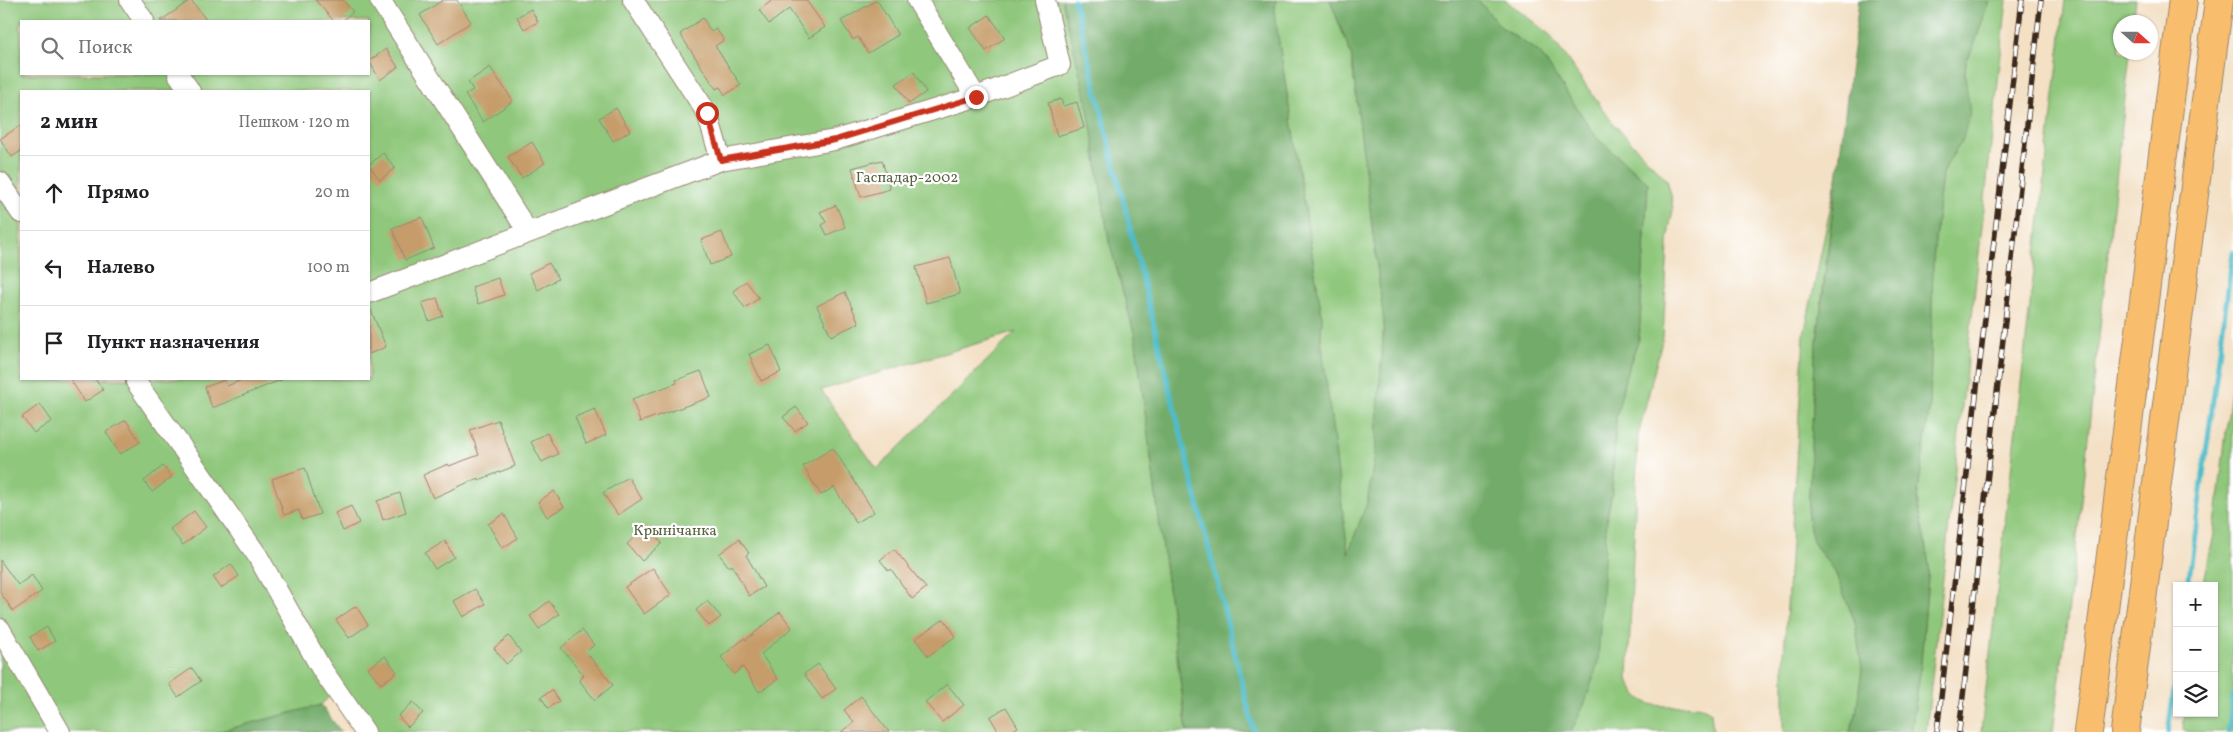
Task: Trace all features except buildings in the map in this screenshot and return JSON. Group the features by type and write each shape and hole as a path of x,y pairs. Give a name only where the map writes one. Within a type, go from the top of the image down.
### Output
{"highway":[{"path":"2088,732 2183,0"},
{"path":"2125,732 2219,0"}],"street":[{"path":"130,0 143,20"},
{"path":"380,0 528,232"},
{"path":"633,0 707,113 721,160"},
{"path":"917,0 976,97"},
{"path":"370,293 721,160 835,140 976,97 1060,65 1045,0"},
{"path":"179,75 189,90"},
{"path":"0,182 20,212"},
{"path":"137,380 257,555 321,668 365,732"},
{"path":"0,629 60,732"}],"green space":[{"path":"0,0 1062,0 1088,107 1109,241 1135,336 1187,732 377,732 341,685 321,705 217,732 0,732","holes":["1016,332 877,469 821,390"]},
{"path":"1062,0 1276,0 1274,11 1322,317 1321,339 1348,553 1367,503 1375,455 1384,323 1351,54 1330,0 1478,0 1502,28 1540,53 1597,138 1648,183 1639,339 1626,374 1616,419 1612,492 1607,514 1598,662 1586,701 1571,732 1187,732 1135,336 1109,241 1088,107"},
{"path":"1276,0 1330,0 1351,54 1384,323 1375,455 1367,503 1348,555 1321,339 1322,317 1274,11"},
{"path":"1478,0 1505,0 1549,34 1612,122 1667,180 1673,210 1669,229 1663,337 1638,436 1628,679 1635,693 1645,701 1655,705 1690,705 1701,707 1711,712 1713,732 1571,732 1612,492 1616,419 1626,374 1639,339 1648,183 1597,138 1540,53 1502,28"},
{"path":"1859,0 1989,0 1976,40 1966,62 1965,74 1970,114 1962,141 1948,162 1942,176 1939,200 1933,260 1930,404 1917,499 1929,565 1920,674 1911,732 1850,732 1856,715 1862,669 1855,622 1835,572 1813,542 1808,518 1815,358"},
{"path":"1989,0 2007,0 1926,732 1911,732 1920,674 1929,565 1917,499 1930,404 1933,260 1939,200 1942,176 1948,162 1962,141 1966,62 1976,40"},
{"path":"2065,0 2136,0 2134,15 2113,15 2113,60 2129,60 2073,574 2053,732 1981,732"},
{"path":"1835,185 1815,358 1808,518 1813,542 1835,572 1855,622 1862,669 1856,715 1850,732 1784,732 1784,654 1804,335"},
{"path":"2233,373 2233,732 2188,732 2183,729 2184,717 2218,717 2218,582 2204,582 2214,534"},
{"path":"321,705 341,732 217,732"}],"waterway":[{"path":"1074,0 1254,732"},
{"path":"2189,582 2233,252"},
{"path":"2168,732 2177,672"},
{"path":"2228,732 2233,695"}],"railway":[{"path":"1937,732 2022,0"},
{"path":"1959,732 2041,0"}],"route":[{"path":"707,113 721,160 835,140 976,97"}],"park label":[{"name":"Гаспадар-2002","path":"907,178"},
{"name":"Крынічанка","path":"675,531"}]}
